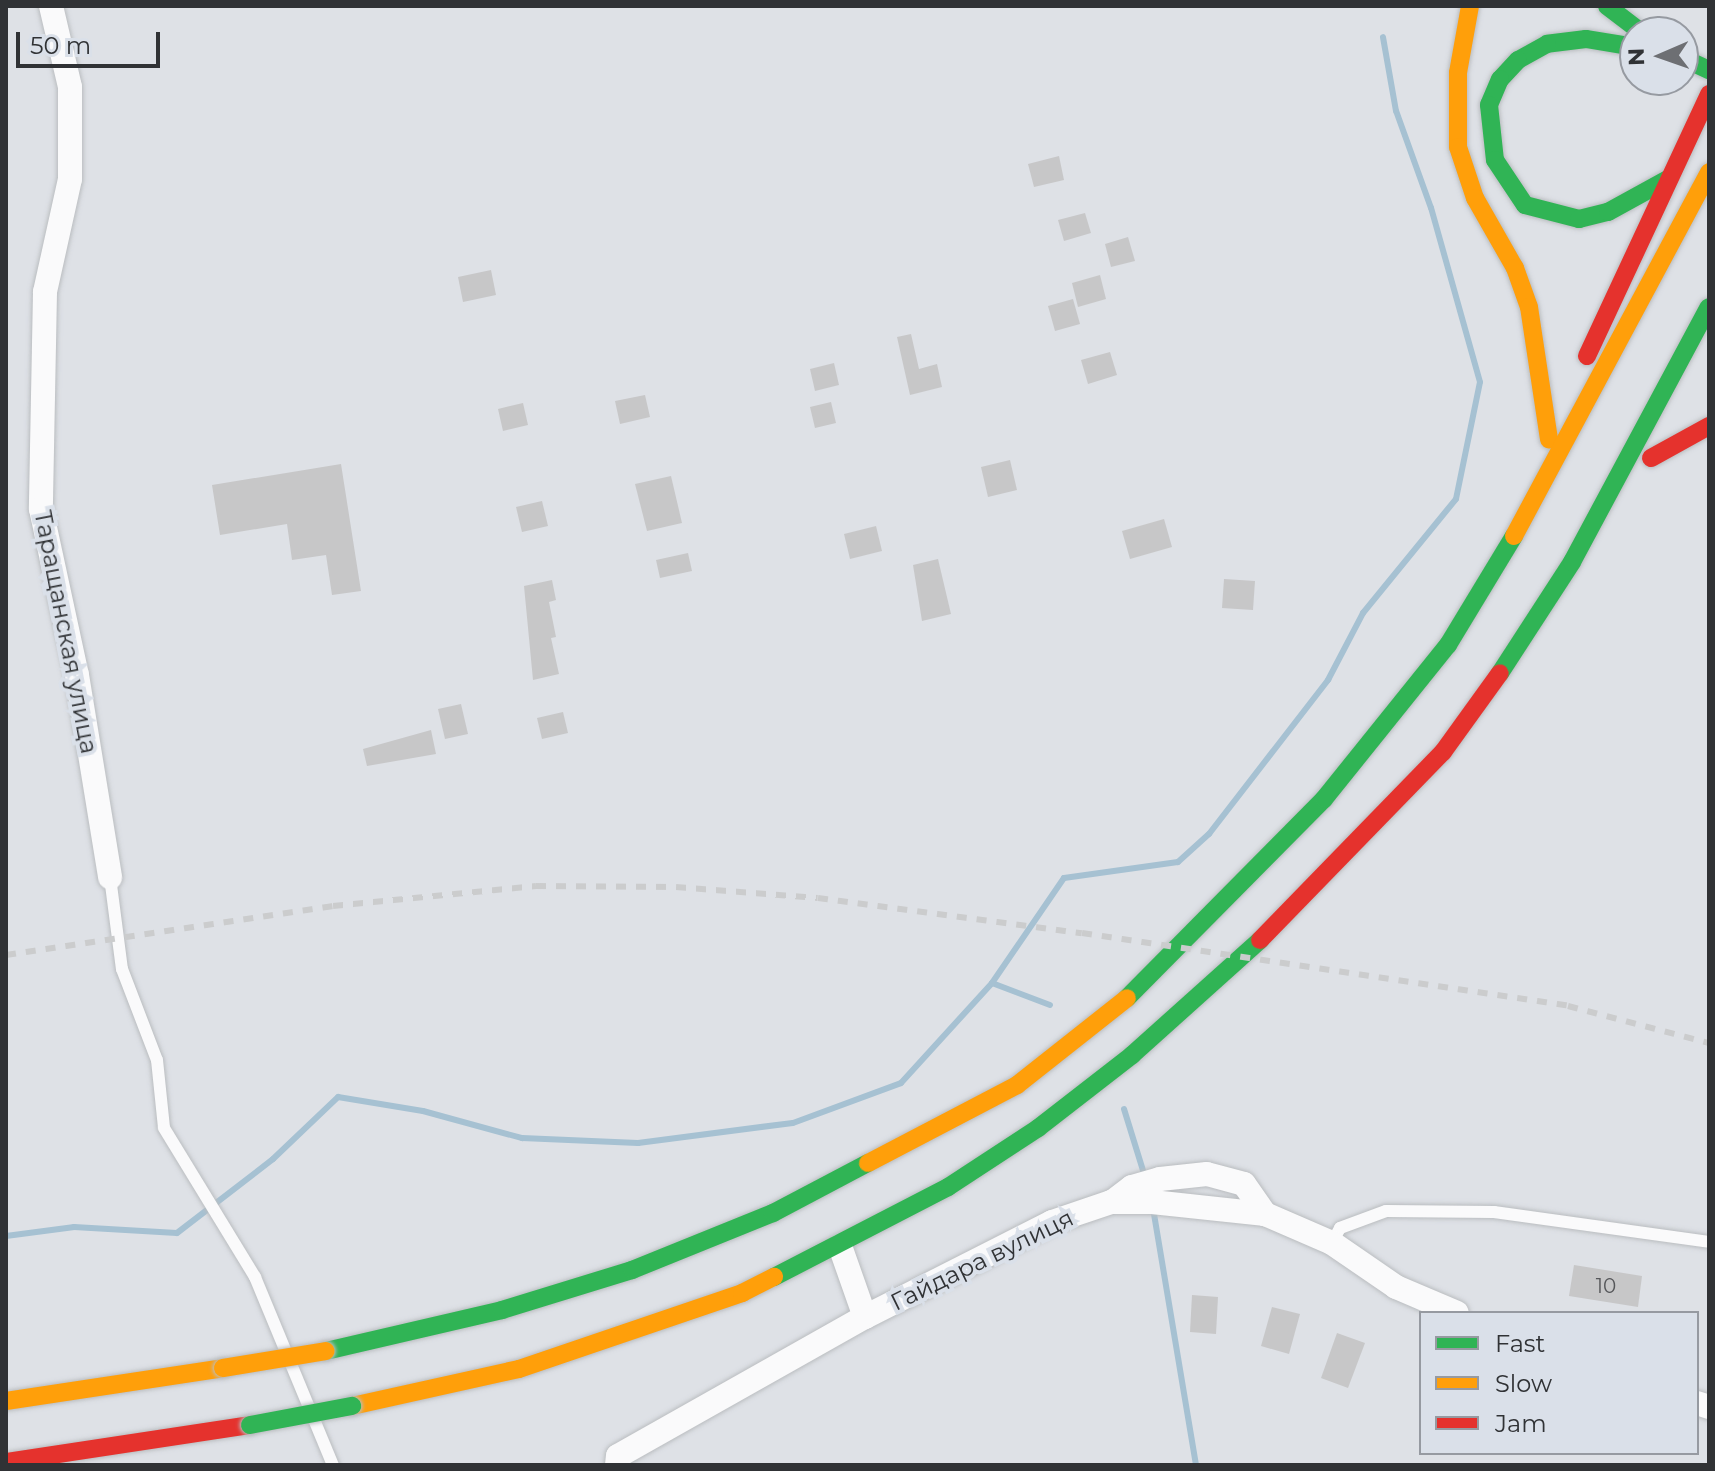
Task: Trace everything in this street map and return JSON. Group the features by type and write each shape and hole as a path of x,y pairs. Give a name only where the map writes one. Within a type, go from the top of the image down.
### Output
{"main road":[{"path":"1470,6 1458,73 1458,147 1475,198 1515,268 1529,307 1549,440 1547,483"},
{"path":"1619,44 1586,39 1547,44 1518,60 1500,79 1489,105 1495,160 1525,205 1554,216 1579,219 1608,212 1668,179"},
{"path":"1549,440 1709,94"},
{"path":"6,1401 326,1351 637,1284 948,1125 1017,1085 1121,1004 1324,799 1448,645 1547,483 1709,172"},
{"path":"6,1462 250,1425 352,1406 519,1369 652,1328 742,1293 840,1246 948,1187 1038,1128 1132,1055 1295,909 1443,752 1516,652 1572,562 1709,307"},
{"path":"1673,421 1648,464 1709,426"},
{"path":"1572,562 1631,499"},
{"path":"637,1284 652,1328"}],"street":[{"name":"Таращанская улица","path":"51,6 70,87 70,179 45,292 41,509 77,675 110,877"},
{"path":"1111,1202 1132,1187 1160,1179 1207,1174 1244,1184 1265,1214"},
{"name":"Гайдара вулиця","path":"613,1462 865,1317 1052,1222 1111,1202 1265,1214 1332,1243 1396,1287 1452,1311"},
{"path":"840,1246 865,1317"}],"lane":[{"path":"110,877 122,969 157,1060 164,1128 255,1277 333,1465"},
{"path":"1332,1243 1340,1228 1386,1211 1494,1212 1709,1242"}],"building":[{"path":"1059,156 1064,180 1034,187 1028,164"},
{"path":"1085,213 1091,233 1064,241 1058,220"},
{"path":"1128,237 1135,261 1111,267 1105,244"},
{"path":"491,270 496,295 463,302 458,277"},
{"path":"1100,275 1106,299 1078,307 1072,283"},
{"path":"1073,299 1080,324 1055,331 1048,306"},
{"path":"911,334 919,369 937,364 942,387 910,395 897,337"},
{"path":"1110,352 1117,375 1088,384 1081,360"},
{"path":"834,363 839,385 815,391 810,369"},
{"path":"645,395 650,417 620,424 615,401"},
{"path":"831,402 836,423 815,428 810,407"},
{"path":"523,403 528,425 503,431 498,409"},
{"path":"1010,460 1017,490 988,497 981,467"},
{"path":"341,464 361,591 332,595 326,555 292,560 287,524 220,535 212,485"},
{"path":"671,476 682,523 647,531 635,484"},
{"path":"542,501 548,526 522,532 516,507"},
{"path":"1164,519 1172,547 1130,559 1122,531"},
{"path":"876,526 882,551 850,559 844,534"},
{"path":"688,553 692,571 660,578 656,560"},
{"path":"938,559 951,614 922,621 913,565"},
{"path":"1224,579 1255,581 1253,610 1222,608"},
{"path":"552,580 556,600 549,602 556,637 551,638 559,674 533,680 524,586"},
{"path":"461,704 468,734 445,739 438,709"},
{"path":"563,712 568,733 542,739 537,718"},
{"path":"431,730 436,754 367,766 363,749"},
{"path":"1574,1265 1642,1276 1638,1307 1569,1296"},
{"path":"1192,1295 1218,1297 1216,1334 1190,1332"},
{"path":"1272,1307 1300,1314 1289,1354 1261,1346"},
{"path":"1337,1333 1365,1343 1348,1388 1321,1378"}],"waterway":[{"path":"6,1236 74,1227 177,1233 273,1159 338,1097 423,1111 522,1138 638,1143 793,1123 901,1083 992,983 1064,878 1178,862 1209,834 1328,680 1363,613 1456,499 1480,382 1431,208 1396,111 1383,37"},
{"path":"992,983 1050,1005"},
{"path":"1124,1109 1145,1177"},
{"path":"1154,1214 1196,1465"}],"railway":[{"path":"6,955 333,906 536,886 676,887 818,898 1082,933 1568,1006 1709,1043"}],"traffic: fast":[{"path":"1607,6 1620,16"},
{"path":"1619,44 1586,39 1547,44 1518,60 1500,79 1489,105 1495,160 1525,205 1579,219 1608,212 1668,179"},
{"path":"1699,65 1709,70"},
{"path":"1500,673 1572,562 1709,307"},
{"path":"1127,998 1324,799 1448,645 1514,536"},
{"path":"774,1277 948,1187 1038,1128 1132,1055 1260,940"},
{"path":"326,1351 502,1310 632,1270 773,1213 868,1163"},
{"path":"250,1425 352,1406"}],"traffic: slow":[{"path":"1470,6 1458,73 1458,147 1475,198 1515,268 1529,307 1549,440"},
{"path":"1514,536 1709,172"},
{"path":"868,1163 1017,1085 1127,998"},
{"path":"352,1406 519,1369 742,1293 774,1277"},
{"path":"223,1368 326,1351"},
{"path":"6,1401 223,1368"}],"traffic: jam":[{"path":"1587,356 1709,94"},
{"path":"1651,458 1709,426"},
{"path":"1260,940 1443,752 1500,673"},
{"path":"6,1462 250,1425"}]}
